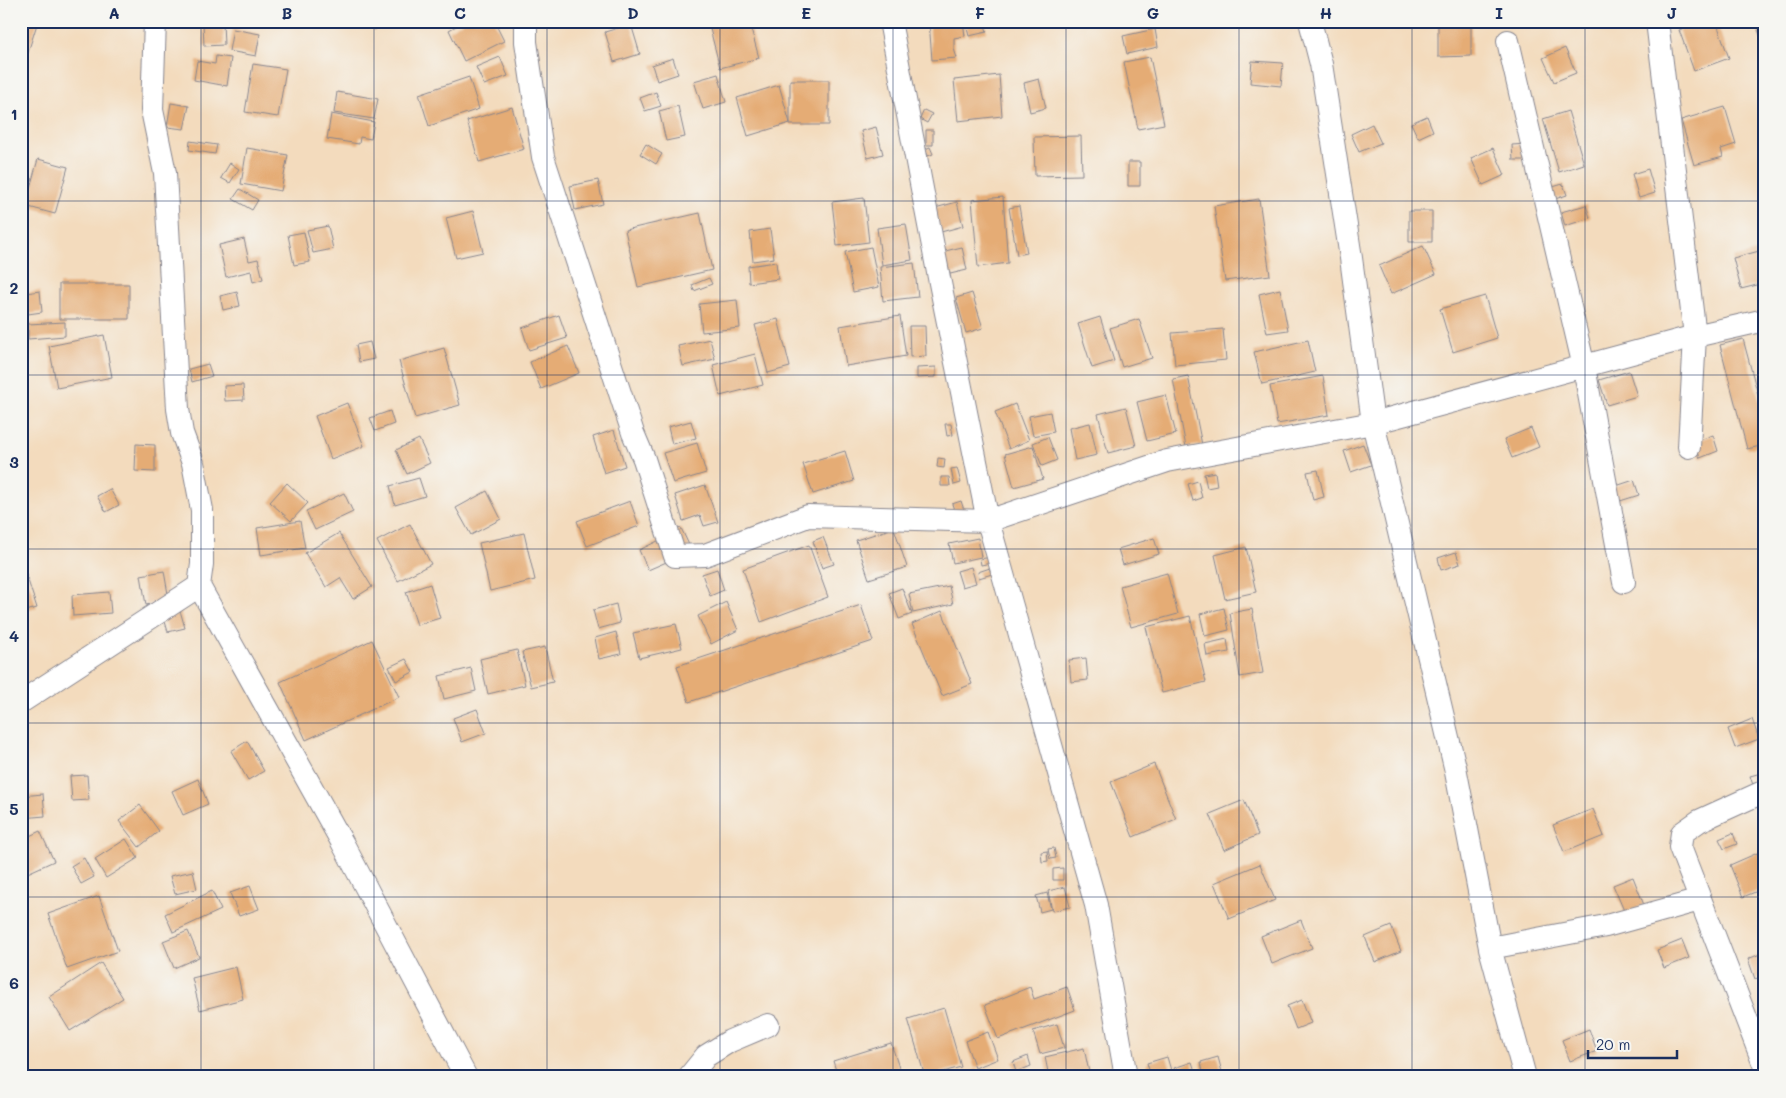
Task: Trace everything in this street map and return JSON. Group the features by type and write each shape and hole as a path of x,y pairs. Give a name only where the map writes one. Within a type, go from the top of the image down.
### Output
{"street":[{"path":"155,21 152,110 165,173 178,409 182,433 193,463 202,510 202,564 199,586 342,842 466,1077"},
{"path":"526,21 526,42 543,157 675,556 704,555 808,516 988,522 1167,460 1373,423 1695,336 1765,320"},
{"path":"890,21 988,522 1096,905 1126,1077"},
{"path":"1310,21 1321,64 1351,258 1373,423 1454,767 1490,948 1525,1077"},
{"path":"1657,21 1695,336 1689,447"},
{"path":"1508,41 1584,367 1624,582"},
{"path":"21,702 199,586"},
{"path":"1765,791 1699,821 1682,833 1680,847 1765,1067"},
{"path":"1490,948 1606,926 1700,900"},
{"path":"689,1077 706,1056 730,1040 768,1025"}],"building":[{"path":"21,21 38,21 22,71 21,71"},
{"path":"361,21 380,21 375,30"},
{"path":"465,21 494,21 504,41 464,61 449,30"},
{"path":"708,21 749,21 759,58 720,68"},
{"path":"929,21 948,21 949,24 963,21 965,36 954,38 954,49 957,58 932,60"},
{"path":"965,21 984,21 987,32 969,36"},
{"path":"1703,21 1716,21 1729,58 1694,71 1679,30"},
{"path":"223,22 224,45 204,46 203,23"},
{"path":"1438,22 1471,22 1471,56 1438,57"},
{"path":"631,24 640,54 614,62 605,32"},
{"path":"1765,27 1765,48 1758,30"},
{"path":"233,29 260,34 256,56 229,51"},
{"path":"1155,29 1158,47 1127,54 1123,36"},
{"path":"1565,48 1576,73 1554,82 1543,58"},
{"path":"216,56 231,58 227,86 194,80 197,61 215,64"},
{"path":"500,57 508,76 484,85 476,67"},
{"path":"1150,57 1164,124 1138,129 1124,62"},
{"path":"673,58 678,74 657,81 652,65"},
{"path":"1252,61 1283,63 1281,86 1250,83"},
{"path":"253,64 286,69 278,117 245,112"},
{"path":"718,74 726,102 703,109 694,81"},
{"path":"999,75 1002,116 958,121 954,80"},
{"path":"469,77 479,109 429,126 419,94"},
{"path":"1039,79 1046,108 1030,112 1024,83"},
{"path":"790,80 829,80 829,125 790,125"},
{"path":"779,85 790,123 748,136 737,98"},
{"path":"337,92 378,99 374,119 334,113"},
{"path":"656,92 661,106 645,111 640,98"},
{"path":"171,103 189,106 184,129 167,127"},
{"path":"678,106 685,137 666,141 659,111"},
{"path":"512,107 524,149 479,162 467,121"},
{"path":"1725,107 1736,144 1721,149 1723,157 1694,165 1681,120"},
{"path":"924,110 932,114 927,123 920,119"},
{"path":"1568,111 1584,164 1559,172 1543,119"},
{"path":"331,114 374,122 371,139 360,137 359,144 327,139"},
{"path":"1427,116 1433,131 1418,138 1411,123"},
{"path":"1372,124 1381,143 1359,152 1351,134"},
{"path":"876,127 883,154 868,158 861,131"},
{"path":"926,130 933,130 933,145 926,145"},
{"path":"1081,136 1082,175 1035,176 1034,137"},
{"path":"190,141 217,145 215,154 189,150"},
{"path":"646,144 662,154 656,164 640,154"},
{"path":"1526,144 1526,160 1513,160 1512,145"},
{"path":"930,147 933,154 928,156 925,149"},
{"path":"247,148 288,155 281,191 241,184"},
{"path":"1493,148 1505,175 1483,185 1471,158"},
{"path":"38,159 68,167 55,214 25,206"},
{"path":"1128,162 1140,162 1140,186 1128,186"},
{"path":"230,163 239,169 230,183 221,178"},
{"path":"1648,169 1655,193 1639,198 1632,174"},
{"path":"598,180 603,204 575,210 570,186"},
{"path":"1563,184 1567,195 1552,200 1549,188"},
{"path":"240,189 258,200 252,210 233,199"},
{"path":"1003,197 1008,263 978,267 972,200"},
{"path":"864,198 869,242 837,246 832,202"},
{"path":"1259,199 1270,275 1225,281 1214,206"},
{"path":"957,202 963,226 941,232 935,208"},
{"path":"1586,205 1590,218 1565,226 1561,212"},
{"path":"1019,206 1027,253 1017,255 1009,208"},
{"path":"473,211 483,252 456,258 446,218"},
{"path":"1409,211 1432,211 1432,242 1409,242"},
{"path":"700,213 712,270 638,287 625,230"},
{"path":"906,224 912,260 882,265 877,228"},
{"path":"328,226 333,249 313,253 307,230"},
{"path":"770,229 774,258 753,261 750,232"},
{"path":"304,232 310,262 294,265 288,235"},
{"path":"244,239 249,261 258,259 263,279 253,282 251,271 226,277 219,245"},
{"path":"1423,246 1436,274 1391,294 1379,266"},
{"path":"871,247 879,287 853,292 845,252"},
{"path":"962,247 967,270 946,275 941,252"},
{"path":"1763,250 1765,258 1765,283 1741,289 1733,258"},
{"path":"776,262 778,279 749,283 748,266"},
{"path":"914,263 918,297 883,301 880,267"},
{"path":"709,278 712,284 694,291 692,285"},
{"path":"59,284 129,284 129,319 59,319"},
{"path":"1280,289 1288,330 1267,333 1259,294"},
{"path":"40,291 42,312 28,314 26,293"},
{"path":"237,292 240,306 223,310 220,296"},
{"path":"972,293 983,328 966,333 956,298"},
{"path":"1485,296 1497,338 1453,352 1440,309"},
{"path":"737,300 740,328 702,332 699,304"},
{"path":"559,315 567,338 529,350 522,328"},
{"path":"900,316 906,356 846,366 840,326"},
{"path":"1100,317 1114,361 1092,368 1078,324"},
{"path":"778,319 790,367 768,373 755,325"},
{"path":"1139,319 1152,358 1122,367 1110,328"},
{"path":"65,322 65,336 28,339 28,324"},
{"path":"909,326 925,326 926,356 910,357"},
{"path":"1223,329 1226,360 1175,365 1172,333"},
{"path":"104,335 112,377 57,388 49,346"},
{"path":"710,339 715,359 683,366 678,346"},
{"path":"1743,339 1765,421 1765,445 1747,449 1720,345"},
{"path":"1308,340 1315,372 1262,384 1254,352"},
{"path":"370,342 374,359 359,362 356,345"},
{"path":"568,346 579,373 541,389 530,362"},
{"path":"444,348 460,405 415,418 399,361"},
{"path":"755,354 763,385 720,396 713,365"},
{"path":"208,364 212,376 192,382 189,369"},
{"path":"936,367 936,377 917,378 917,368"},
{"path":"1629,371 1637,396 1607,405 1599,380"},
{"path":"1188,376 1202,445 1186,447 1173,379"},
{"path":"1323,376 1329,415 1277,424 1270,386"},
{"path":"1765,377 1765,393 1764,393 1760,378"},
{"path":"243,385 244,400 225,401 224,386"},
{"path":"1166,395 1176,434 1147,441 1137,402"},
{"path":"347,403 364,446 331,459 315,416"},
{"path":"1015,404 1029,440 1009,449 995,412"},
{"path":"1126,407 1136,446 1108,453 1098,414"},
{"path":"390,411 394,424 375,431 370,418"},
{"path":"1050,412 1054,432 1033,436 1029,416"},
{"path":"691,421 696,438 672,444 668,427"},
{"path":"1090,423 1097,455 1075,460 1069,428"},
{"path":"945,424 951,424 953,435 947,436"},
{"path":"1531,428 1539,447 1512,458 1504,439"},
{"path":"614,430 625,466 604,473 593,437"},
{"path":"1713,435 1718,451 1700,458 1695,442"},
{"path":"1048,437 1057,460 1042,466 1033,443"},
{"path":"419,439 430,463 407,474 396,450"},
{"path":"697,443 706,473 673,483 663,453"},
{"path":"136,444 155,445 155,472 135,471"},
{"path":"1363,444 1371,465 1351,472 1344,451"},
{"path":"1033,446 1043,479 1014,487 1005,454"},
{"path":"845,451 854,481 813,494 803,464"},
{"path":"938,458 945,459 944,468 937,467"},
{"path":"957,468 961,483 954,485 951,469"},
{"path":"1318,470 1324,497 1313,500 1307,472"},
{"path":"1215,472 1217,486 1207,488 1204,474"},
{"path":"941,477 949,477 950,486 941,486"},
{"path":"419,478 425,496 395,505 390,486"},
{"path":"1634,480 1639,495 1614,503 1610,488"},
{"path":"1198,481 1202,498 1193,501 1188,484"},
{"path":"287,483 308,503 291,521 270,502"},
{"path":"705,485 718,522 704,526 700,515 683,521 675,495"},
{"path":"110,489 119,505 106,512 97,496"},
{"path":"487,491 501,519 471,535 456,508"},
{"path":"344,493 353,512 315,530 306,511"},
{"path":"630,501 639,526 587,546 577,521"},
{"path":"961,501 964,510 955,513 952,504"},
{"path":"300,521 305,548 261,555 257,528"},
{"path":"410,524 431,564 398,581 377,541"},
{"path":"681,528 690,547 679,551 671,532"},
{"path":"894,528 907,567 869,579 856,540"},
{"path":"339,533 372,587 353,599 340,578 326,587 305,553"},
{"path":"524,533 535,580 490,591 479,543"},
{"path":"823,537 834,564 822,568 813,541"},
{"path":"978,538 981,557 953,563 949,544"},
{"path":"1154,538 1159,554 1123,565 1118,549"},
{"path":"662,539 671,560 648,570 639,550"},
{"path":"809,545 828,597 761,622 743,569"},
{"path":"1246,547 1256,592 1225,599 1215,555"},
{"path":"1456,552 1460,564 1441,570 1438,558"},
{"path":"991,557 991,563 981,565 980,559"},
{"path":"21,559 37,608 21,612"},
{"path":"971,567 976,583 962,587 957,571"},
{"path":"990,568 992,574 979,578 978,572"},
{"path":"717,569 724,590 710,596 702,574"},
{"path":"164,571 169,600 146,605 141,575"},
{"path":"1167,573 1178,614 1131,627 1120,586"},
{"path":"430,584 440,618 417,625 406,592"},
{"path":"949,586 953,604 913,613 909,594"},
{"path":"902,588 912,614 899,619 889,593"},
{"path":"109,592 111,613 73,616 72,595"},
{"path":"726,602 738,630 711,644 698,616"},
{"path":"616,604 620,623 598,629 593,610"},
{"path":"861,605 873,641 689,702 677,666"},
{"path":"179,607 185,628 168,632 162,611"},
{"path":"1224,608 1229,630 1205,636 1200,614"},
{"path":"1252,609 1263,673 1240,677 1230,613"},
{"path":"942,611 972,684 942,696 912,624"},
{"path":"1190,616 1206,682 1162,693 1146,627"},
{"path":"676,624 682,648 639,658 633,633"},
{"path":"616,632 621,654 599,659 595,638"},
{"path":"1227,639 1229,652 1207,656 1205,644"},
{"path":"372,640 399,697 306,740 280,682"},
{"path":"545,647 553,682 531,687 522,652"},
{"path":"517,650 525,685 488,694 480,659"},
{"path":"1086,658 1088,680 1071,682 1069,660"},
{"path":"406,659 413,672 396,681 389,667"},
{"path":"471,668 476,691 444,699 439,676"},
{"path":"477,709 486,733 462,742 453,718"},
{"path":"1752,719 1759,739 1735,748 1728,729"},
{"path":"247,741 264,771 248,780 231,751"},
{"path":"1154,764 1176,819 1133,837 1111,782"},
{"path":"1765,772 1765,788 1755,791 1750,776"},
{"path":"87,775 89,800 72,801 70,776"},
{"path":"198,779 208,804 183,815 172,791"},
{"path":"43,794 45,816 22,818 21,796"},
{"path":"1244,800 1258,835 1224,850 1210,814"},
{"path":"140,805 159,831 139,847 119,821"},
{"path":"1593,809 1604,836 1564,852 1553,825"},
{"path":"40,831 54,861 21,876 21,840"},
{"path":"1733,833 1737,844 1724,849 1719,839"},
{"path":"126,839 138,858 106,878 95,859"},
{"path":"1054,848 1056,858 1050,859 1048,849"},
{"path":"1047,851 1048,861 1042,862 1041,852"},
{"path":"1762,851 1765,857 1765,888 1743,897 1730,865"},
{"path":"84,858 94,877 81,884 71,866"},
{"path":"1260,864 1275,900 1229,919 1214,883"},
{"path":"1063,868 1063,880 1053,880 1053,869"},
{"path":"193,871 197,889 175,894 170,876"},
{"path":"1633,877 1644,905 1625,913 1613,885"},
{"path":"250,886 259,909 239,916 230,893"},
{"path":"1065,887 1070,907 1052,911 1048,891"},
{"path":"212,891 221,910 173,932 165,914"},
{"path":"1047,893 1051,909 1040,912 1036,896"},
{"path":"99,896 118,951 67,969 48,914"},
{"path":"1301,920 1312,948 1272,964 1261,936"},
{"path":"1391,926 1401,951 1375,962 1365,937"},
{"path":"188,931 199,957 174,968 163,941"},
{"path":"1682,940 1689,958 1664,968 1657,950"},
{"path":"21,950 26,961 21,963"},
{"path":"1765,952 1765,975 1755,979 1748,959"},
{"path":"101,963 123,998 70,1031 49,997"},
{"path":"236,967 243,999 200,1010 192,978"},
{"path":"1030,987 1034,999 1067,987 1075,1010 998,1039 985,1005"},
{"path":"1302,1000 1311,1023 1296,1029 1287,1006"},
{"path":"944,1008 961,1067 925,1077 908,1019"},
{"path":"1057,1024 1064,1048 1040,1054 1033,1031"},
{"path":"1589,1029 1597,1051 1570,1061 1562,1040"},
{"path":"988,1032 998,1059 975,1068 965,1041"},
{"path":"891,1043 900,1071 883,1077 838,1077 833,1061"},
{"path":"1084,1048 1090,1077 1049,1077 1045,1057"},
{"path":"1028,1056 1031,1066 1016,1072 1013,1062"},
{"path":"1167,1057 1173,1077 1151,1077 1147,1063"},
{"path":"1218,1057 1222,1072 1204,1077 1201,1062"},
{"path":"1192,1062 1197,1077 1177,1077 1174,1068"},
{"path":"978,1069 981,1077 964,1077 964,1075"}]}
